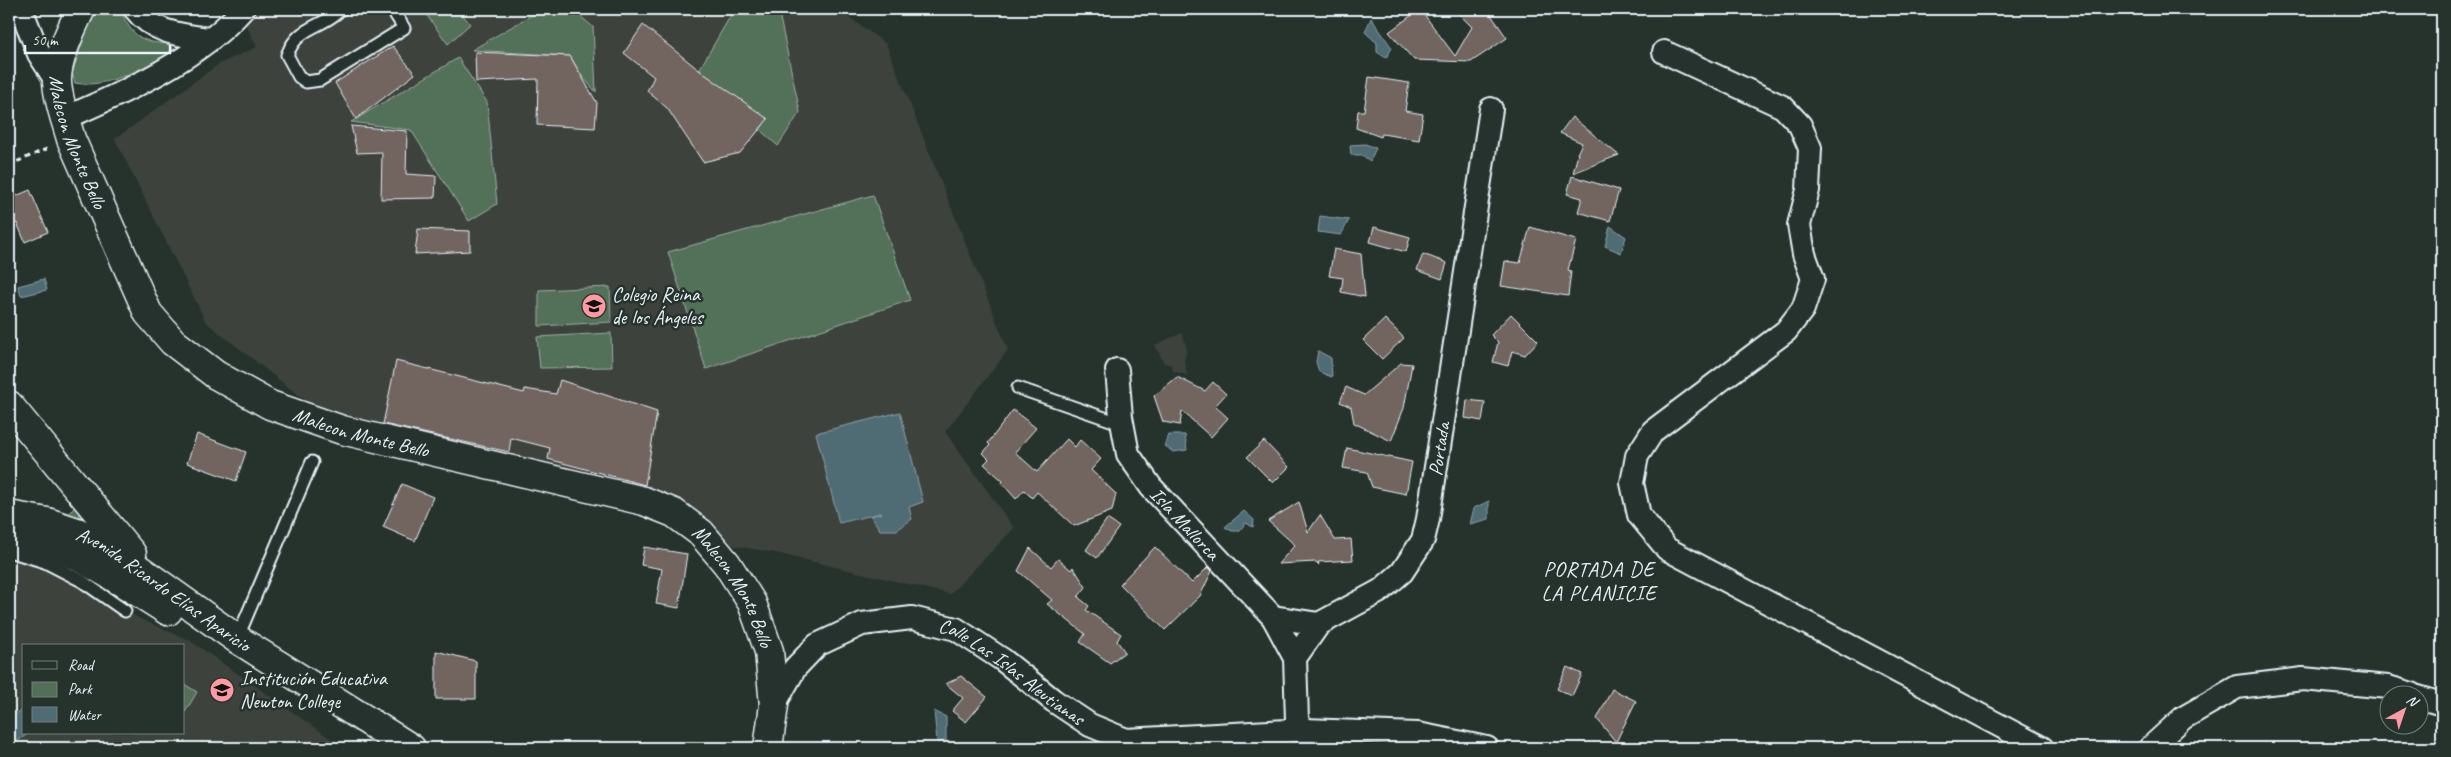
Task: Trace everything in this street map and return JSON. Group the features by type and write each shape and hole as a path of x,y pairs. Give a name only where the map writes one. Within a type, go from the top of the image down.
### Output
{"street":[{"path":"21,9 40,54 57,82"},
{"name":"Malecon Monte Bello","path":"81,9 65,42 57,82 68,129 148,313 173,342 216,375 270,405 342,430 644,501 674,513 701,533 727,564 752,603 769,651 774,705 767,743"},
{"path":"135,9 142,18 170,34 209,39"},
{"path":"68,129 114,98 163,71 209,39 239,14"},
{"path":"1664,52 1782,107 1800,125 1810,148 1808,190 1799,225 1804,254 1813,279 1803,309 1786,331 1653,431 1637,456 1632,483 1638,515 1667,549 2042,748"},
{"name":"Portada","path":"1295,658 1319,624 1380,591 1402,572 1423,540 1428,519 1491,109"},
{"name":"Isla Mallorca","path":"1117,370 1122,424 1128,454 1151,487 1272,617 1295,658"},
{"path":"9,405 156,582 184,621"},
{"path":"49,543 61,513 71,500 76,488"},
{"name":"Avenida Ricardo Elías Aparicio","path":"9,515 49,543"},
{"name":"Avenida Ricardo Elías Aparicio","path":"49,543 76,532 105,545 132,562 156,582 237,639 411,748"},
{"name":"Avenida Ricardo Elías Aparicio","path":"9,533 42,540 78,555 381,748"},
{"path":"1272,617 1319,624"},
{"name":"Calle Las Islas Aleutianas","path":"774,705 796,668 817,645 862,624 912,618 956,630 1003,660 1054,701 1090,725 1126,740 1304,730 1418,734 1487,748"},
{"path":"1295,658 1297,720 1304,730"},
{"path":"2150,748 2183,718 2237,687 2303,679 2378,686"},
{"path":"2428,700 2442,704"}],"lane":[{"path":"239,14 258,9"},
{"path":"341,9 329,19 293,41 287,55 299,77 306,82 320,80 404,28 392,9"},
{"path":"1018,388 1122,424"},
{"path":"237,639 312,462"},
{"path":"9,552 49,543 82,580 125,611"}],"path":[{"path":"9,165 68,129"}],"shaded area":[{"name":"Colegio Reina de los Ángeles","path":"258,9 838,9 886,44 1008,350 945,432 1014,528 950,594 776,553 730,545 683,504 321,413 206,322 115,139 219,64 257,47 244,21"},
{"path":"1182,333 1187,349 1184,360 1187,375 1173,371 1172,365 1164,363 1155,345"},
{"name":"Institución Educativa Newton College","path":"9,553 96,591 138,618 189,640 344,748 9,748"}],"green space":[{"path":"94,9 120,9 124,19 139,37 153,42 173,44 172,55 112,80 87,84 75,83 72,73"},
{"path":"422,9 458,9 470,24 448,44"},
{"path":"542,9 572,9 593,27 596,92 582,76 570,56 472,50"},
{"path":"723,9 778,9 800,112 778,146 760,130 767,119 699,70 731,15"},
{"path":"458,58 487,102 497,204 469,221 411,130 351,122"},
{"path":"873,195 910,300 706,369 668,252"},
{"path":"610,287 611,322 539,326 539,290"},
{"path":"611,333 612,367 540,368 537,337"},
{"path":"77,506 102,536 66,515"},
{"path":"185,685 197,692 185,712"}],"water":[{"path":"1371,18 1392,48 1386,58 1377,52 1377,43 1365,32"},
{"path":"1365,144 1376,148 1370,161 1362,155 1351,155 1350,145"},
{"path":"1320,216 1349,220 1341,235 1318,232"},
{"path":"1610,226 1626,237 1621,253 1605,246"},
{"path":"44,279 47,290 21,296 18,286"},
{"path":"1318,351 1331,358 1332,377 1319,372 1316,362"},
{"path":"900,412 923,502 909,507 912,519 897,530 880,530 871,516 881,513 839,523 816,433"},
{"path":"1169,435 1185,435 1187,450 1173,452 1165,446"},
{"path":"1489,501 1489,519 1470,524 1474,508"},
{"path":"1244,511 1254,520 1253,527 1246,523 1239,531 1232,531 1225,527"},
{"path":"22,710 22,734 28,734 13,744 9,738 9,718"},
{"path":"934,711 946,717 946,741 937,742"}],"building":[{"path":"1420,9 1455,56 1472,27 1454,9 1487,9 1507,38 1471,62 1414,60 1389,32"},
{"path":"643,25 699,70 768,119 740,153 703,162 667,108 647,91 654,77 624,53"},
{"path":"393,46 415,74 356,119 335,83"},
{"path":"475,52 570,56 597,103 595,128 537,125 538,79 476,82"},
{"path":"1369,77 1409,83 1405,111 1423,114 1419,140 1382,134 1381,137 1356,128 1358,111 1364,111"},
{"path":"1572,117 1619,155 1573,173 1577,154 1582,143 1560,133"},
{"path":"351,126 407,131 406,174 436,176 435,198 381,199 382,152 357,153"},
{"path":"1572,176 1619,190 1610,221 1578,212 1582,198 1567,194"},
{"path":"30,190 48,232 25,242 17,223 9,227 9,199"},
{"path":"1374,227 1410,237 1406,252 1370,242"},
{"path":"1530,227 1576,240 1568,270 1571,271 1568,296 1501,286 1505,261 1520,263"},
{"path":"418,229 470,231 470,251 415,254"},
{"path":"1334,249 1361,254 1365,297 1341,292 1343,278 1329,276"},
{"path":"1423,254 1447,263 1442,279 1417,270"},
{"path":"1511,314 1538,341 1525,355 1512,351 1508,366 1493,362 1498,342 1491,335"},
{"path":"1385,319 1404,338 1382,359 1363,340"},
{"path":"396,361 524,393 525,389 556,394 560,380 657,412 645,485 548,459 550,448 511,438 509,452 383,424"},
{"path":"1401,363 1412,364 1404,408 1391,441 1354,423 1351,407 1340,402 1346,387 1364,395"},
{"path":"1177,377 1205,391 1213,382 1226,394 1215,406 1228,418 1211,437 1182,411 1180,425 1163,422 1154,396"},
{"path":"1467,400 1485,402 1482,421 1465,418"},
{"path":"1013,410 1036,428 1015,452 1037,472 1067,439 1075,447 1080,440 1101,459 1091,470 1116,494 1112,511 1074,526 1037,492 1032,498 1024,490 1016,499 1002,483 1003,481 984,464 989,459 983,453 990,445 988,443"},
{"path":"197,434 246,452 236,481 187,463"},
{"path":"1264,441 1289,467 1273,483 1247,457"},
{"path":"1347,448 1412,462 1406,494 1372,487 1367,472 1343,468"},
{"path":"402,484 433,497 415,541 383,527"},
{"path":"1299,502 1308,532 1320,515 1335,540 1351,539 1353,560 1318,562 1319,565 1316,562 1278,564 1295,545 1268,521"},
{"path":"1107,519 1119,527 1097,558 1086,550"},
{"path":"644,547 687,554 679,608 656,604 662,569 641,565"},
{"path":"1155,547 1192,583 1208,567 1212,571 1200,596 1165,630 1120,584"},
{"path":"1030,548 1051,567 1058,559 1071,570 1073,567 1086,587 1078,597 1089,606 1086,610 1121,634 1117,641 1125,652 1110,663 1080,642 1085,634 1047,604 1052,600 1018,571"},
{"path":"436,651 476,661 476,699 436,699"},
{"path":"1567,667 1582,674 1572,696 1557,689"},
{"path":"961,676 987,697 966,722 952,711 963,698 946,684"},
{"path":"1612,689 1636,701 1616,742 1597,719"}],"place":[{"name":"Colegio Reina de los Ángeles","path":"594,306"},
{"name":"Institución Educativa Newton College","path":"222,690"}],"district":[{"name":"PORTADA DE LA PLANICIE","path":"1599,581"}]}
